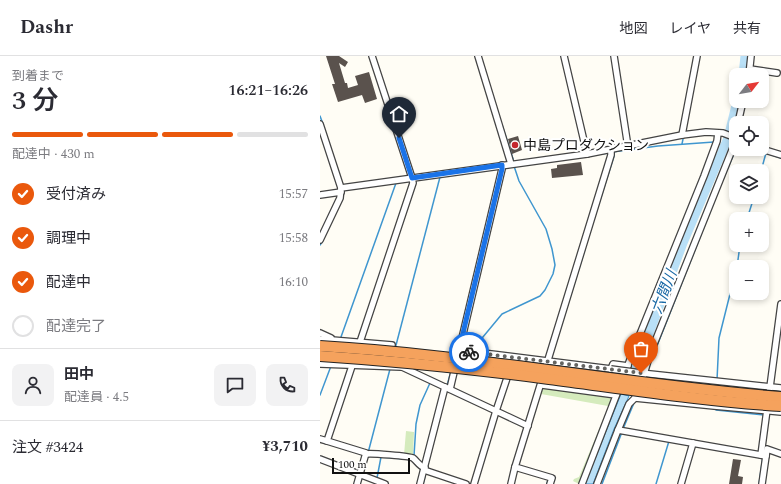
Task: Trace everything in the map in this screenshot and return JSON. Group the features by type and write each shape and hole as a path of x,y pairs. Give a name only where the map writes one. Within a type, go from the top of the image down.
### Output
{"highway":[{"path":"320,346 431,355 699,389 781,397"},
{"path":"320,356 431,365 634,391 781,406"}],"street":[{"path":"327,441 413,183 372,56"},
{"path":"478,56 511,164"},
{"path":"564,56 587,154"},
{"path":"614,56 628,146"},
{"path":"682,135 697,56"},
{"path":"750,68 752,56"},
{"path":"769,72 777,73"},
{"path":"320,124 343,189 320,240"},
{"path":"320,195 343,189 502,167 511,164 611,152 628,146 682,135 706,132 720,133 729,136"},
{"path":"582,484 720,133"},
{"path":"769,151 781,155"},
{"path":"511,484 611,152"},
{"path":"597,484 621,431 629,404 635,398 642,374 729,156"},
{"path":"420,484 459,350 502,167"},
{"path":"762,484 766,411 781,304"},
{"path":"320,333 335,340"},
{"path":"320,339 390,345 391,356 397,364 402,367 528,426"},
{"path":"459,350 642,374 781,388"},
{"path":"474,484 514,357"},
{"path":"320,364 402,367"},
{"path":"611,369 613,364 628,366"},
{"path":"542,385 616,395"},
{"path":"635,398 781,412"},
{"path":"621,431 693,445 763,455"},
{"path":"320,439 366,452 367,454 402,457 408,456 414,459 425,470 466,484"},
{"path":"681,484 693,445"},
{"path":"763,455 767,449 781,454"},
{"path":"357,484 367,454"},
{"path":"320,459 385,484"},
{"path":"517,468 552,478 550,484"}],"green space":[{"path":"544,387 613,396 579,484 573,481 579,477 608,406 541,394"},
{"path":"406,431 414,432 413,456 404,455"}],"water":[{"path":"621,394 629,396 614,429 593,484 585,484"}],"building":[{"path":"326,56 339,56 348,62 345,67 339,63 348,88 358,85 355,76 369,72 377,99 365,103 362,95 338,102 332,84 335,84"},
{"name":"中島プロダクション","path":"518,136 522,150 512,154 508,139"},
{"path":"581,162 583,175 552,178 551,169 557,168 557,165"},
{"path":"733,459 741,460 738,476 743,477 742,484 729,484"}],"waterway":[{"name":"六間川","path":"744,68 745,56"},
{"name":"六間川","path":"629,387 683,243 728,138 735,108"},
{"path":"320,116 323,124"},
{"path":"502,125 513,159"},
{"path":"682,144 683,139"},
{"path":"581,140 583,150"},
{"path":"612,152 658,146 714,142"},
{"path":"588,238 614,152"},
{"path":"600,154 609,153"},
{"path":"769,154 781,158"},
{"path":"649,366 733,156"},
{"path":"763,164 765,156"},
{"path":"473,349 502,314 540,296 545,290 553,274 555,265 546,229 519,181 514,166"},
{"path":"395,349 440,177"},
{"path":"341,337 396,183"},
{"path":"749,212 752,204"},
{"path":"551,359 585,249"},
{"path":"738,260 739,252"},
{"path":"717,380 719,338 729,298"},
{"path":"455,355 459,338"},
{"path":"320,395 331,366"},
{"path":"368,453 390,369"},
{"path":"447,386 451,371"},
{"path":"414,456 416,424 420,405 430,383"},
{"path":"623,429 634,403"},
{"path":"716,409 764,415"},
{"path":"602,484 622,432"},
{"path":"656,484 669,441"},
{"path":"759,484 763,456"},
{"path":"377,478 381,457 405,459"},
{"path":"423,484 426,472"},
{"path":"547,479 547,484"}],"way so far":[{"path":"469,352 641,373"}],"place":[{"name":"中島プロダクション","path":"515,145"}],"route":[{"path":"399,138 412,178 502,165 459,350 469,352"}]}
